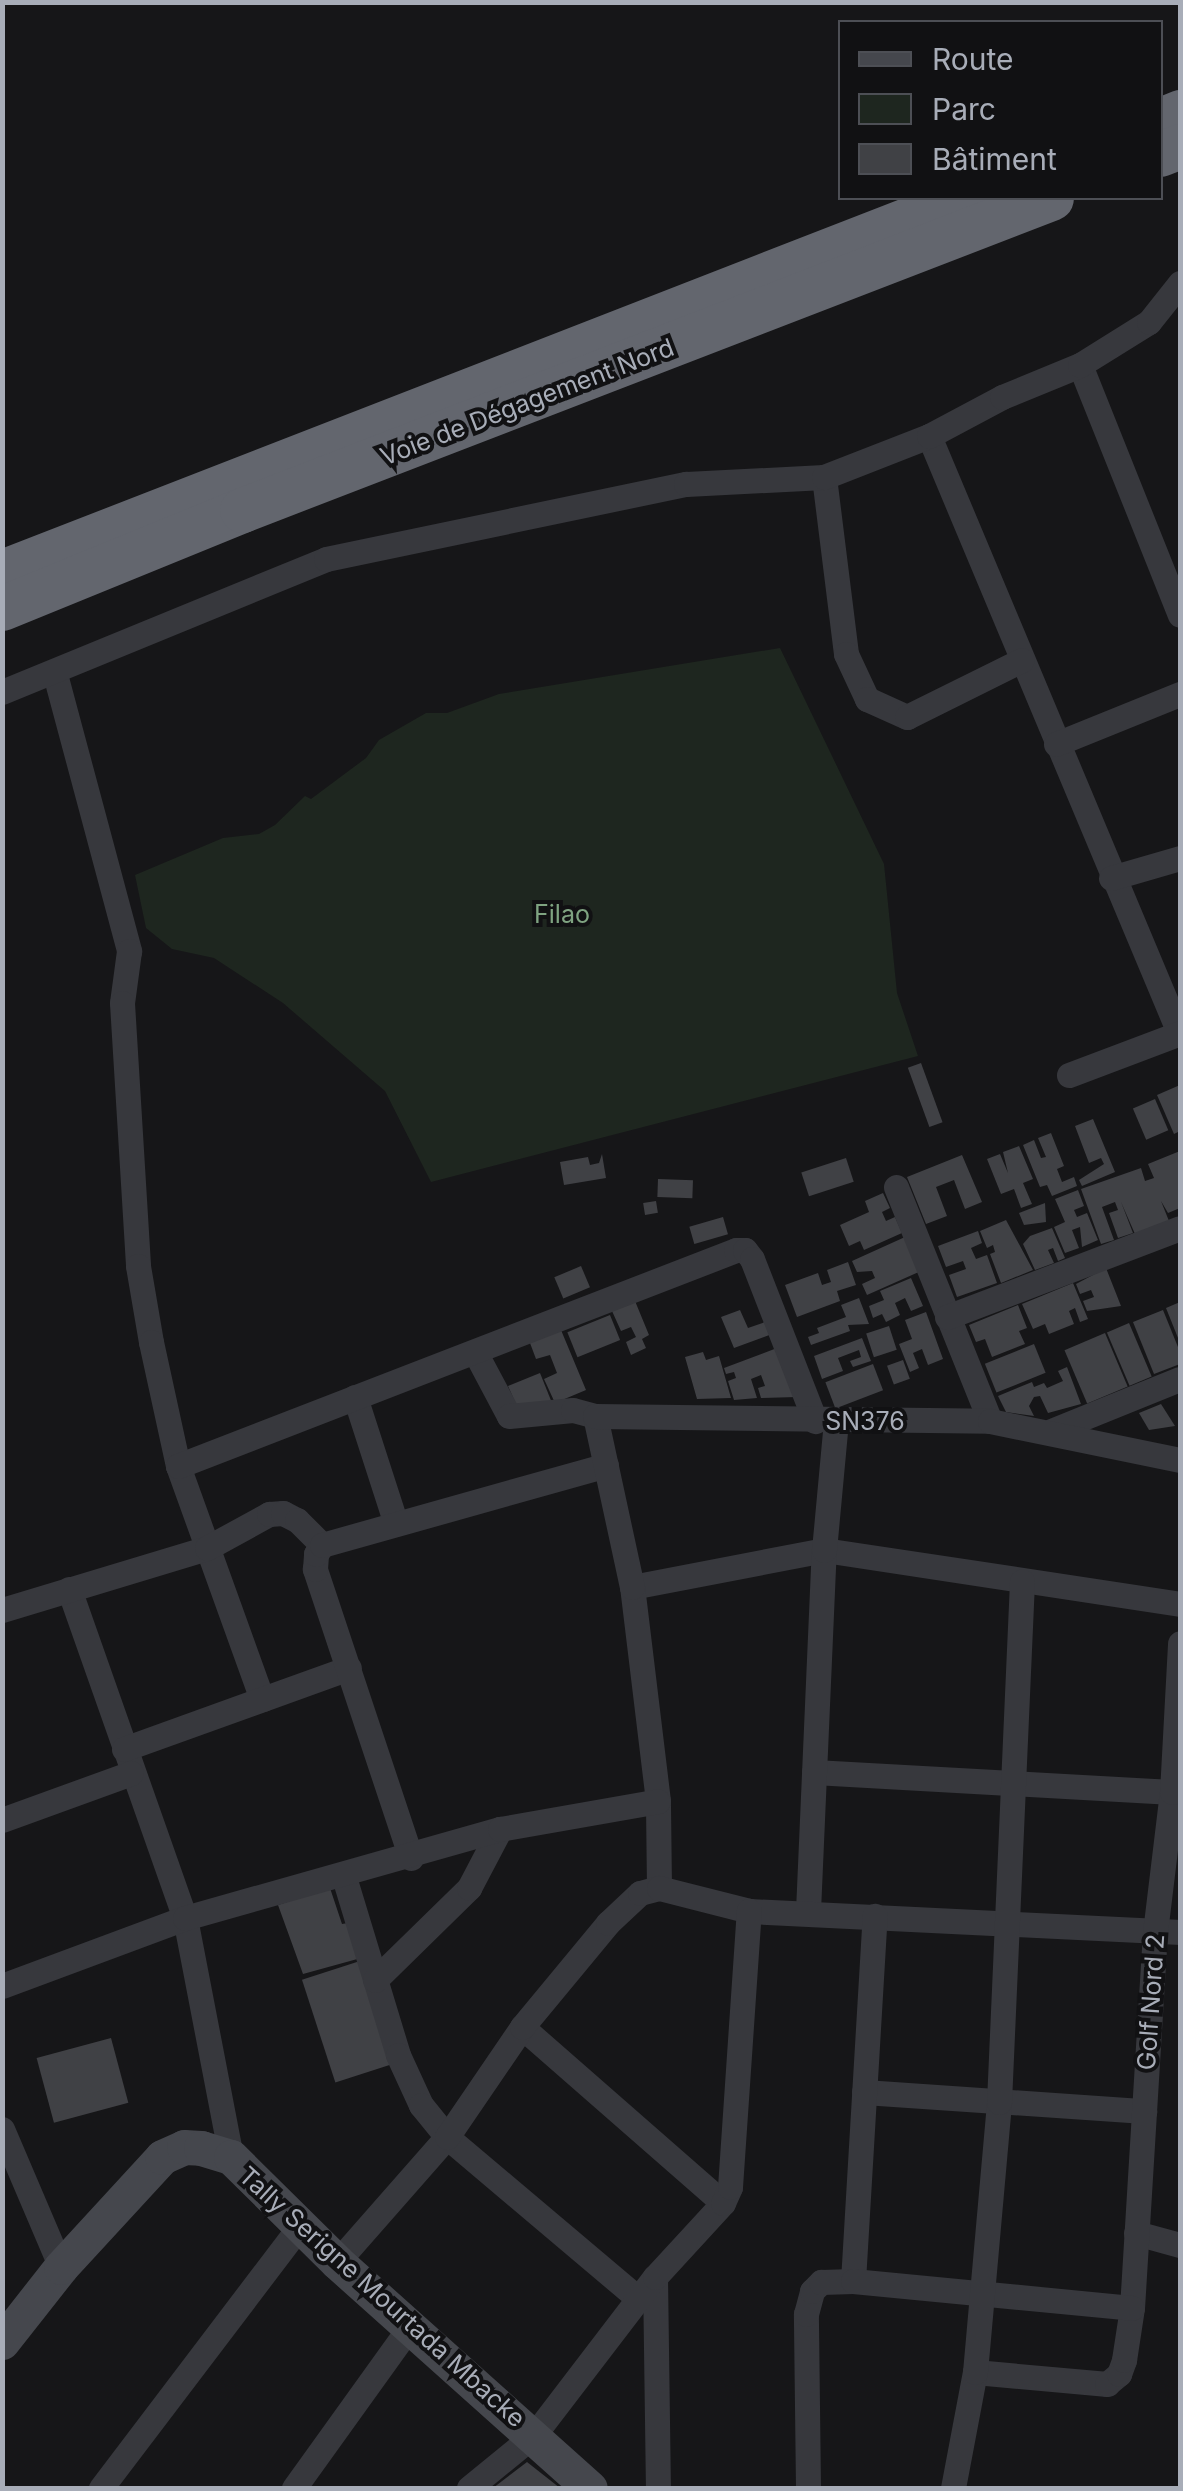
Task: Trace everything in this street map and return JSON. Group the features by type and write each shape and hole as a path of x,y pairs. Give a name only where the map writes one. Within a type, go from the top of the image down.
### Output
{"highway":[{"name":"Voie de Dégagement Nord","path":"2,572 958,200"},
{"name":"Voie de Dégagement Nord","path":"2,608 242,510 1046,200"}],"street":[{"path":"2,692 55,674 326,559 686,484 824,477 929,436 1002,398 1080,365 1150,322 1180,283"},
{"path":"1080,365 1180,614"},
{"path":"929,436 1180,1034 1069,1074"},
{"path":"824,477 846,654 867,699 908,718 1022,660"},
{"path":"55,674 129,951 122,1003 138,1266 178,1466 262,1698"},
{"path":"1056,744 1180,694"},
{"path":"1112,878 1180,858"},
{"path":"896,1187 990,1421"},
{"path":"947,1317 1180,1228"},
{"path":"178,1466 745,1250 826,1421 808,1911"},
{"name":"SN376","path":"474,1352 510,1416 573,1410 595,1416 990,1421 1180,1460"},
{"path":"1051,1431 1180,1380"},
{"path":"355,1397 396,1524"},
{"path":"595,1416 632,1587 658,1801 658,1888"},
{"path":"322,1545 606,1464"},
{"path":"2,1610 206,1548 269,1514 284,1513 322,1545"},
{"path":"322,1545 315,1569 411,1858"},
{"path":"632,1587 824,1550 1180,1604"},
{"path":"953,2488 975,2372 999,2102 1022,1582"},
{"path":"70,1590 185,1918 230,2157"},
{"name":"Golf Nord 2","path":"975,2372 1107,2384 1118,2374 1124,2360 1132,2308 1144,2111 1168,1932 1180,1643"},
{"path":"2,1820 262,1698 349,1668"},
{"path":"814,1772 1172,1792"},
{"path":"2,1986 185,1918 344,1877 500,1829 658,1801"},
{"path":"375,1980 469,1888 500,1829"},
{"path":"344,1877 408,2080 420,2105 447,2137 638,2298"},
{"path":"337,2262 447,2137 522,2027 627,1902 658,1888 749,1911 1168,1932"},
{"path":"469,2488 534,2435 654,2277 723,2203 730,2188 749,1911"},
{"path":"853,2281 875,1916"},
{"path":"522,2027 723,2203"},
{"path":"864,2092 1144,2111"},
{"path":"3,2133 62,2267"},
{"name":"Tally Serigne Mourtada Mbacke","path":"2,2342 62,2267 168,2153 192,2147 230,2157 337,2262 590,2488"},
{"path":"101,2488 300,2226"},
{"path":"1136,2233 1180,2245"},
{"path":"654,2277 658,2488"},
{"path":"808,2488 807,2300 821,2282 853,2281 1132,2308"},
{"path":"294,2488 409,2328"}],"green space":[{"name":"Filao","path":"780,648 884,864 897,993 918,1056 431,1182 385,1091 283,1003 214,958 172,949 146,928 135,875 223,838 259,834 275,825 305,796 311,799 366,758 379,740 426,713 447,713 499,694"}],"building":[{"path":"921,1063 943,1122 929,1127 908,1068"},
{"path":"1180,1085 1180,1131 1174,1134 1157,1095"},
{"path":"1155,1099 1168,1130 1146,1140 1133,1108"},
{"path":"1093,1119 1115,1172 1082,1186 1079,1180 1104,1164 1101,1158 1089,1163 1075,1126"},
{"path":"1051,1133 1064,1166 1057,1169 1062,1182 1074,1177 1077,1186 1052,1196 1047,1185 1040,1187 1023,1145 1034,1140 1041,1158 1046,1157 1038,1138"},
{"path":"1019,1146 1033,1179 1023,1183 1032,1204 1021,1208 1014,1189 1001,1194 987,1159 1000,1154 1008,1173 1003,1152"},
{"path":"1180,1151 1180,1208 1168,1213 1161,1201 1169,1221 1135,1234 1121,1202 1133,1233 1118,1238 1109,1213 1118,1210 1115,1202 1102,1207 1114,1240 1101,1244 1081,1189 1141,1168 1145,1181 1154,1178 1148,1164"},
{"path":"602,1154 606,1178 564,1185 560,1162 588,1157 590,1165 599,1163"},
{"path":"962,1155 982,1202 965,1209 954,1180 936,1187 947,1216 926,1224 907,1177"},
{"path":"846,1158 854,1182 809,1196 801,1173"},
{"path":"658,1179 693,1180 692,1198 657,1197"},
{"path":"1078,1190 1084,1206 1074,1210 1077,1217 1087,1213 1098,1240 1082,1247 1080,1227 1072,1230 1079,1248 1065,1253 1054,1227 1065,1222 1055,1199"},
{"path":"883,1193 890,1208 882,1212 886,1221 895,1217 902,1233 864,1250 860,1241 849,1246 840,1225 869,1212 865,1201"},
{"path":"656,1201 658,1213 645,1215 643,1203"},
{"path":"1045,1203 1046,1222 1024,1225 1019,1213"},
{"path":"723,1217 728,1234 694,1244 689,1227"},
{"path":"1006,1220 1033,1270 1001,1283 990,1254 995,1252 993,1245 987,1248 980,1231"},
{"path":"1052,1228 1065,1258 1058,1261 1053,1248 1048,1250 1054,1263 1035,1270 1023,1244 1030,1236"},
{"path":"978,1231 982,1243 971,1248 976,1259 987,1255 997,1283 957,1297 949,1275 966,1269 963,1261 946,1267 938,1246"},
{"path":"905,1237 921,1271 867,1295 862,1284 875,1278 872,1271 857,1272 852,1261"},
{"path":"848,1262 856,1285 837,1291 840,1301 797,1317 785,1285 818,1273 822,1285 831,1282 827,1270"},
{"path":"581,1266 590,1287 563,1299 554,1277"},
{"path":"1106,1268 1121,1306 1087,1311 1083,1301 1094,1297 1091,1290 1080,1294 1076,1284"},
{"path":"911,1278 923,1306 911,1311 905,1298 895,1303 900,1315 886,1322 882,1314 873,1318 869,1306 884,1300 880,1291"},
{"path":"1073,1283 1088,1319 1080,1322 1075,1308 1069,1311 1074,1324 1049,1334 1045,1324 1033,1329 1022,1304"},
{"path":"859,1298 869,1324 848,1325 850,1331 811,1345 808,1337 819,1333 817,1328 846,1317 841,1305"},
{"path":"635,1301 649,1335 642,1339 646,1348 631,1355 626,1342 636,1337 631,1327 621,1331 612,1311"},
{"path":"1180,1302 1180,1343 1166,1308"},
{"path":"1018,1305 1027,1328 1019,1331 1025,1344 992,1357 985,1339 976,1342 969,1325"},
{"path":"740,1310 748,1328 768,1321 772,1334 734,1348 721,1317"},
{"path":"1163,1310 1180,1352 1180,1364 1154,1374 1133,1322"},
{"path":"926,1312 943,1359 928,1365 922,1349 913,1353 919,1368 910,1372 899,1344 912,1339 905,1320"},
{"path":"610,1315 620,1340 577,1357 567,1332"},
{"path":"1129,1323 1152,1376 1130,1386 1107,1332"},
{"path":"889,1326 897,1350 874,1357 866,1333"},
{"path":"561,1330 586,1390 555,1403 544,1379 557,1373 550,1355 536,1359 530,1343"},
{"path":"1105,1333 1128,1386 1087,1404 1064,1350"},
{"path":"862,1338 871,1361 853,1367 850,1361 861,1357 859,1350 838,1358 843,1371 822,1379 814,1356"},
{"path":"1034,1344 1046,1373 996,1393 985,1364"},
{"path":"777,1348 797,1397 761,1398 758,1388 765,1386 761,1375 751,1379 757,1398 734,1400 728,1381 736,1378 734,1372 726,1374 724,1368"},
{"path":"703,1352 706,1360 719,1356 731,1398 697,1399 685,1357"},
{"path":"903,1360 910,1379 894,1385 887,1366"},
{"path":"873,1364 883,1390 835,1408 825,1382"},
{"path":"1067,1367 1081,1404 1048,1413 1040,1396 1034,1397 1029,1406 1034,1416 1006,1412 998,1396 1032,1382 1034,1387 1044,1383 1047,1388 1063,1381 1058,1371"},
{"path":"540,1373 552,1403 519,1411 508,1386"},
{"path":"1161,1404 1175,1426 1149,1430 1139,1413"},
{"path":"330,1888 342,1924 348,1923 361,1958 303,1974 278,1905"},
{"path":"360,1961 393,2064 335,2083 302,1980"},
{"path":"111,2038 128,2103 54,2123 37,2058"},
{"path":"527,2462 560,2488 493,2488"}]}
